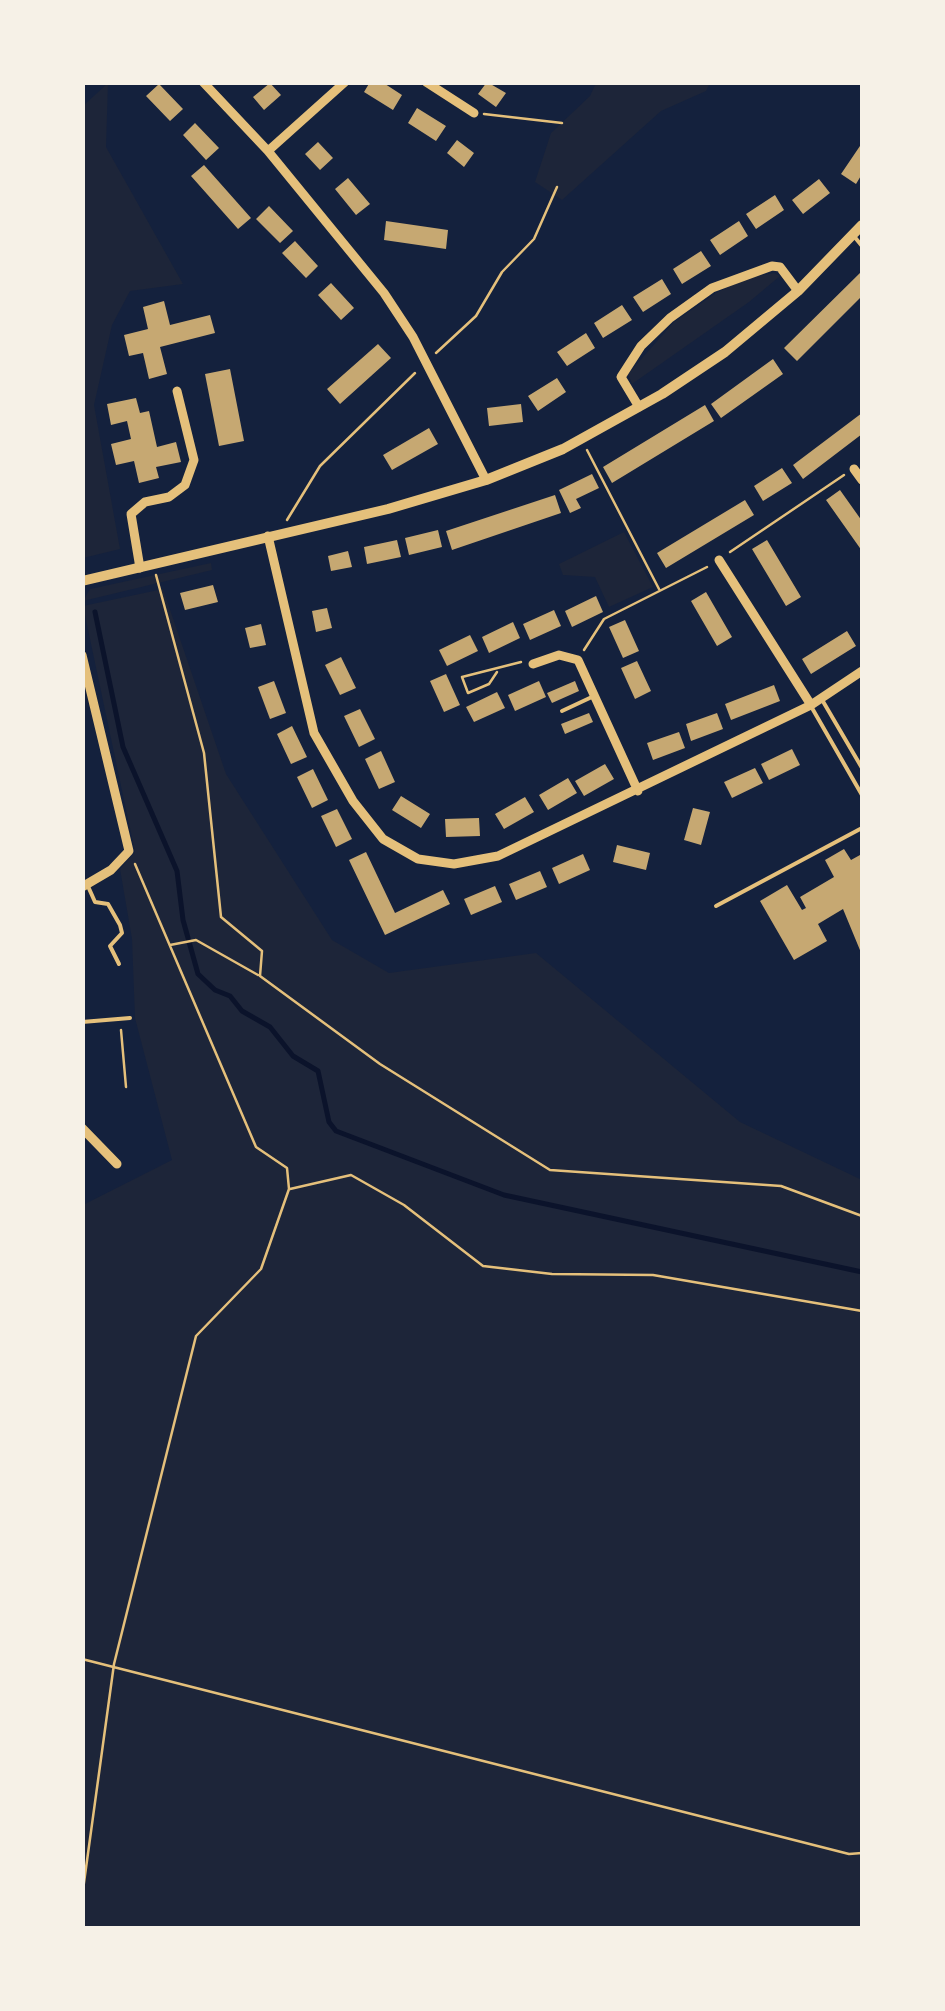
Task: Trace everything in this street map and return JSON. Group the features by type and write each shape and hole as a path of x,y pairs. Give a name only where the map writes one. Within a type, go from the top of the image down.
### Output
{"street":[{"path":"203,82 353,250 426,363 486,480"},
{"path":"268,151 345,82"},
{"path":"426,82 474,112"},
{"path":"82,582 486,480 581,439 639,408 725,352 798,290 862,224"},
{"path":"639,408 621,377 640,346 670,318 712,288 772,266 780,267 798,290"},
{"path":"140,568 131,514 185,485 194,460 178,390"},
{"path":"854,468 862,480"},
{"path":"273,535 314,733 352,801 384,838 418,859 454,864 498,856 811,704 862,671"},
{"path":"719,560 811,704"},
{"path":"82,655 129,851 111,870 85,885"},
{"path":"533,664 558,655 578,660 638,791"},
{"path":"82,1128 117,1164"}],"lane":[{"path":"853,234 862,246"},
{"path":"562,711 594,696"},
{"path":"821,698 862,768"},
{"path":"811,704 862,794"},
{"path":"716,906 862,828"},
{"path":"85,885 95,902 108,904 120,925 122,933 110,946 119,964"},
{"path":"82,1022 130,1018"}],"path":[{"path":"474,112 562,123"},
{"path":"273,535 320,466 476,316 502,272 534,239 557,187"},
{"path":"581,439 660,591"},
{"path":"153,564 204,753 221,917 262,952 260,976"},
{"path":"497,672 484,669 462,678 468,693 489,684 497,672 520,662 533,664"},
{"path":"82,1897 114,1664 196,1336 261,1269 289,1189 288,1168 256,1147 129,851"},
{"path":"169,945 196,940 260,976 380,1064 550,1170 781,1186 862,1216"},
{"path":"120,1018 126,1086"},
{"path":"289,1189 351,1175 404,1205 483,1266 552,1274 653,1276 862,1312"},
{"path":"82,1659 114,1664 849,1854 862,1853"}],"shaded area":[{"path":"108,83 106,147 183,284 130,291 112,325 94,405 120,549 83,558 83,106"},
{"path":"596,83 710,83 706,91 661,111 562,200 535,182 551,133 590,96"},
{"path":"774,273 780,276 749,302 632,384 628,374 674,322 746,278"},
{"path":"624,532 653,587 609,607 595,577 563,575 559,564"},
{"path":"211,563 212,570 83,601 90,589"},
{"path":"163,589 226,774 332,940 389,973 536,953 740,1122 862,1180 862,1928 83,1928 83,1205 172,1160 135,1018 132,939 120,869 135,852 83,606"}],"building":[{"path":"370,82 382,82 402,95 393,110 364,92"},
{"path":"487,82 506,93 496,107 478,94"},
{"path":"270,83 281,95 264,110 253,97"},
{"path":"159,84 183,109 170,121 146,96"},
{"path":"417,108 446,126 436,141 408,123"},
{"path":"195,123 219,148 206,160 183,135"},
{"path":"457,140 474,153 464,167 447,153"},
{"path":"318,142 333,158 320,170 305,154"},
{"path":"862,143 862,174 856,184 841,174"},
{"path":"204,165 251,218 238,229 191,176"},
{"path":"348,178 370,204 356,215 335,189"},
{"path":"819,179 830,193 803,214 792,200"},
{"path":"775,195 784,210 756,229 746,214"},
{"path":"269,206 293,231 280,243 256,219"},
{"path":"386,221 448,230 446,249 384,240"},
{"path":"739,221 748,236 720,255 710,240"},
{"path":"295,241 318,266 306,278 282,253"},
{"path":"701,251 711,266 682,284 673,269"},
{"path":"862,271 862,296 797,361 784,348"},
{"path":"662,279 671,294 643,312 633,297"},
{"path":"331,283 354,308 341,320 318,295"},
{"path":"164,301 170,325 210,315 215,333 160,347 167,374 149,379 143,353 129,356 124,335 148,329 143,307"},
{"path":"622,305 632,320 603,338 594,323"},
{"path":"586,333 595,348 567,366 557,352"},
{"path":"378,344 391,358 340,404 327,389"},
{"path":"773,359 783,374 721,418 711,404"},
{"path":"230,369 244,441 219,446 205,374"},
{"path":"557,378 566,392 538,411 528,396"},
{"path":"136,398 140,413 149,411 157,447 176,442 181,462 156,467 159,478 139,483 134,461 116,465 111,444 131,439 127,421 111,425 107,404"},
{"path":"521,404 523,422 489,426 487,408"},
{"path":"705,405 714,421 612,483 603,467"},
{"path":"862,413 862,434 803,479 793,465"},
{"path":"429,428 438,444 392,470 383,455"},
{"path":"782,468 792,483 763,501 754,486"},
{"path":"592,474 599,488 576,499 581,508 570,513 559,490"},
{"path":"840,490 862,521 862,551 826,500"},
{"path":"555,495 561,513 452,550 446,531"},
{"path":"745,500 754,515 666,568 657,553"},
{"path":"438,530 442,547 409,555 405,538"},
{"path":"397,540 401,557 367,564 364,547"},
{"path":"767,540 801,597 786,606 752,549"},
{"path":"348,551 352,567 331,571 328,556"},
{"path":"213,585 218,602 185,610 180,593"},
{"path":"706,592 732,637 717,646 691,601"},
{"path":"596,596 603,612 572,627 565,611"},
{"path":"327,608 332,628 316,632 312,611"},
{"path":"554,610 561,626 530,640 523,624"},
{"path":"625,620 639,651 623,658 609,627"},
{"path":"513,622 520,638 489,653 482,637"},
{"path":"261,624 266,645 250,648 245,628"},
{"path":"847,631 856,646 811,674 802,659"},
{"path":"470,635 478,651 447,666 439,650"},
{"path":"341,657 356,688 340,695 325,665"},
{"path":"637,661 651,691 635,699 621,668"},
{"path":"446,674 460,705 444,712 430,681"},
{"path":"274,681 286,713 270,719 258,687"},
{"path":"539,681 546,697 515,711 508,695"},
{"path":"575,681 579,691 552,703 547,693"},
{"path":"774,685 780,701 731,720 725,704"},
{"path":"497,692 505,708 474,722 466,707"},
{"path":"360,709 375,739 359,747 344,716"},
{"path":"589,713 593,722 565,734 561,724"},
{"path":"717,713 723,729 691,741 686,724"},
{"path":"292,726 307,757 291,764 277,734"},
{"path":"679,732 685,748 653,760 647,743"},
{"path":"792,749 800,765 769,780 761,764"},
{"path":"381,751 395,782 379,789 365,759"},
{"path":"605,764 614,779 584,796 575,781"},
{"path":"755,768 763,783 732,798 724,782"},
{"path":"313,769 328,800 312,808 297,777"},
{"path":"568,778 577,793 548,810 539,795"},
{"path":"401,796 430,814 421,828 392,810"},
{"path":"525,797 534,812 504,829 495,814"},
{"path":"693,808 710,812 701,845 684,840"},
{"path":"337,809 352,839 336,847 321,816"},
{"path":"479,818 480,836 446,837 445,819"},
{"path":"617,845 650,853 646,870 613,862"},
{"path":"844,849 851,860 860,855 862,859 862,955 843,909 818,924 827,941 794,960 760,901 787,885 802,910 806,908 800,897 834,877 825,860"},
{"path":"366,852 395,913 443,890 450,904 385,935 349,860"},
{"path":"583,854 590,870 559,884 552,868"},
{"path":"540,871 547,887 516,900 509,884"},
{"path":"495,886 502,902 471,915 464,899"}],"waterway":[{"path":"95,612 123,747 177,871 183,920 198,974 215,990 230,996 242,1011 270,1027 293,1056 318,1071 329,1122 336,1131 504,1195 862,1272"}]}
